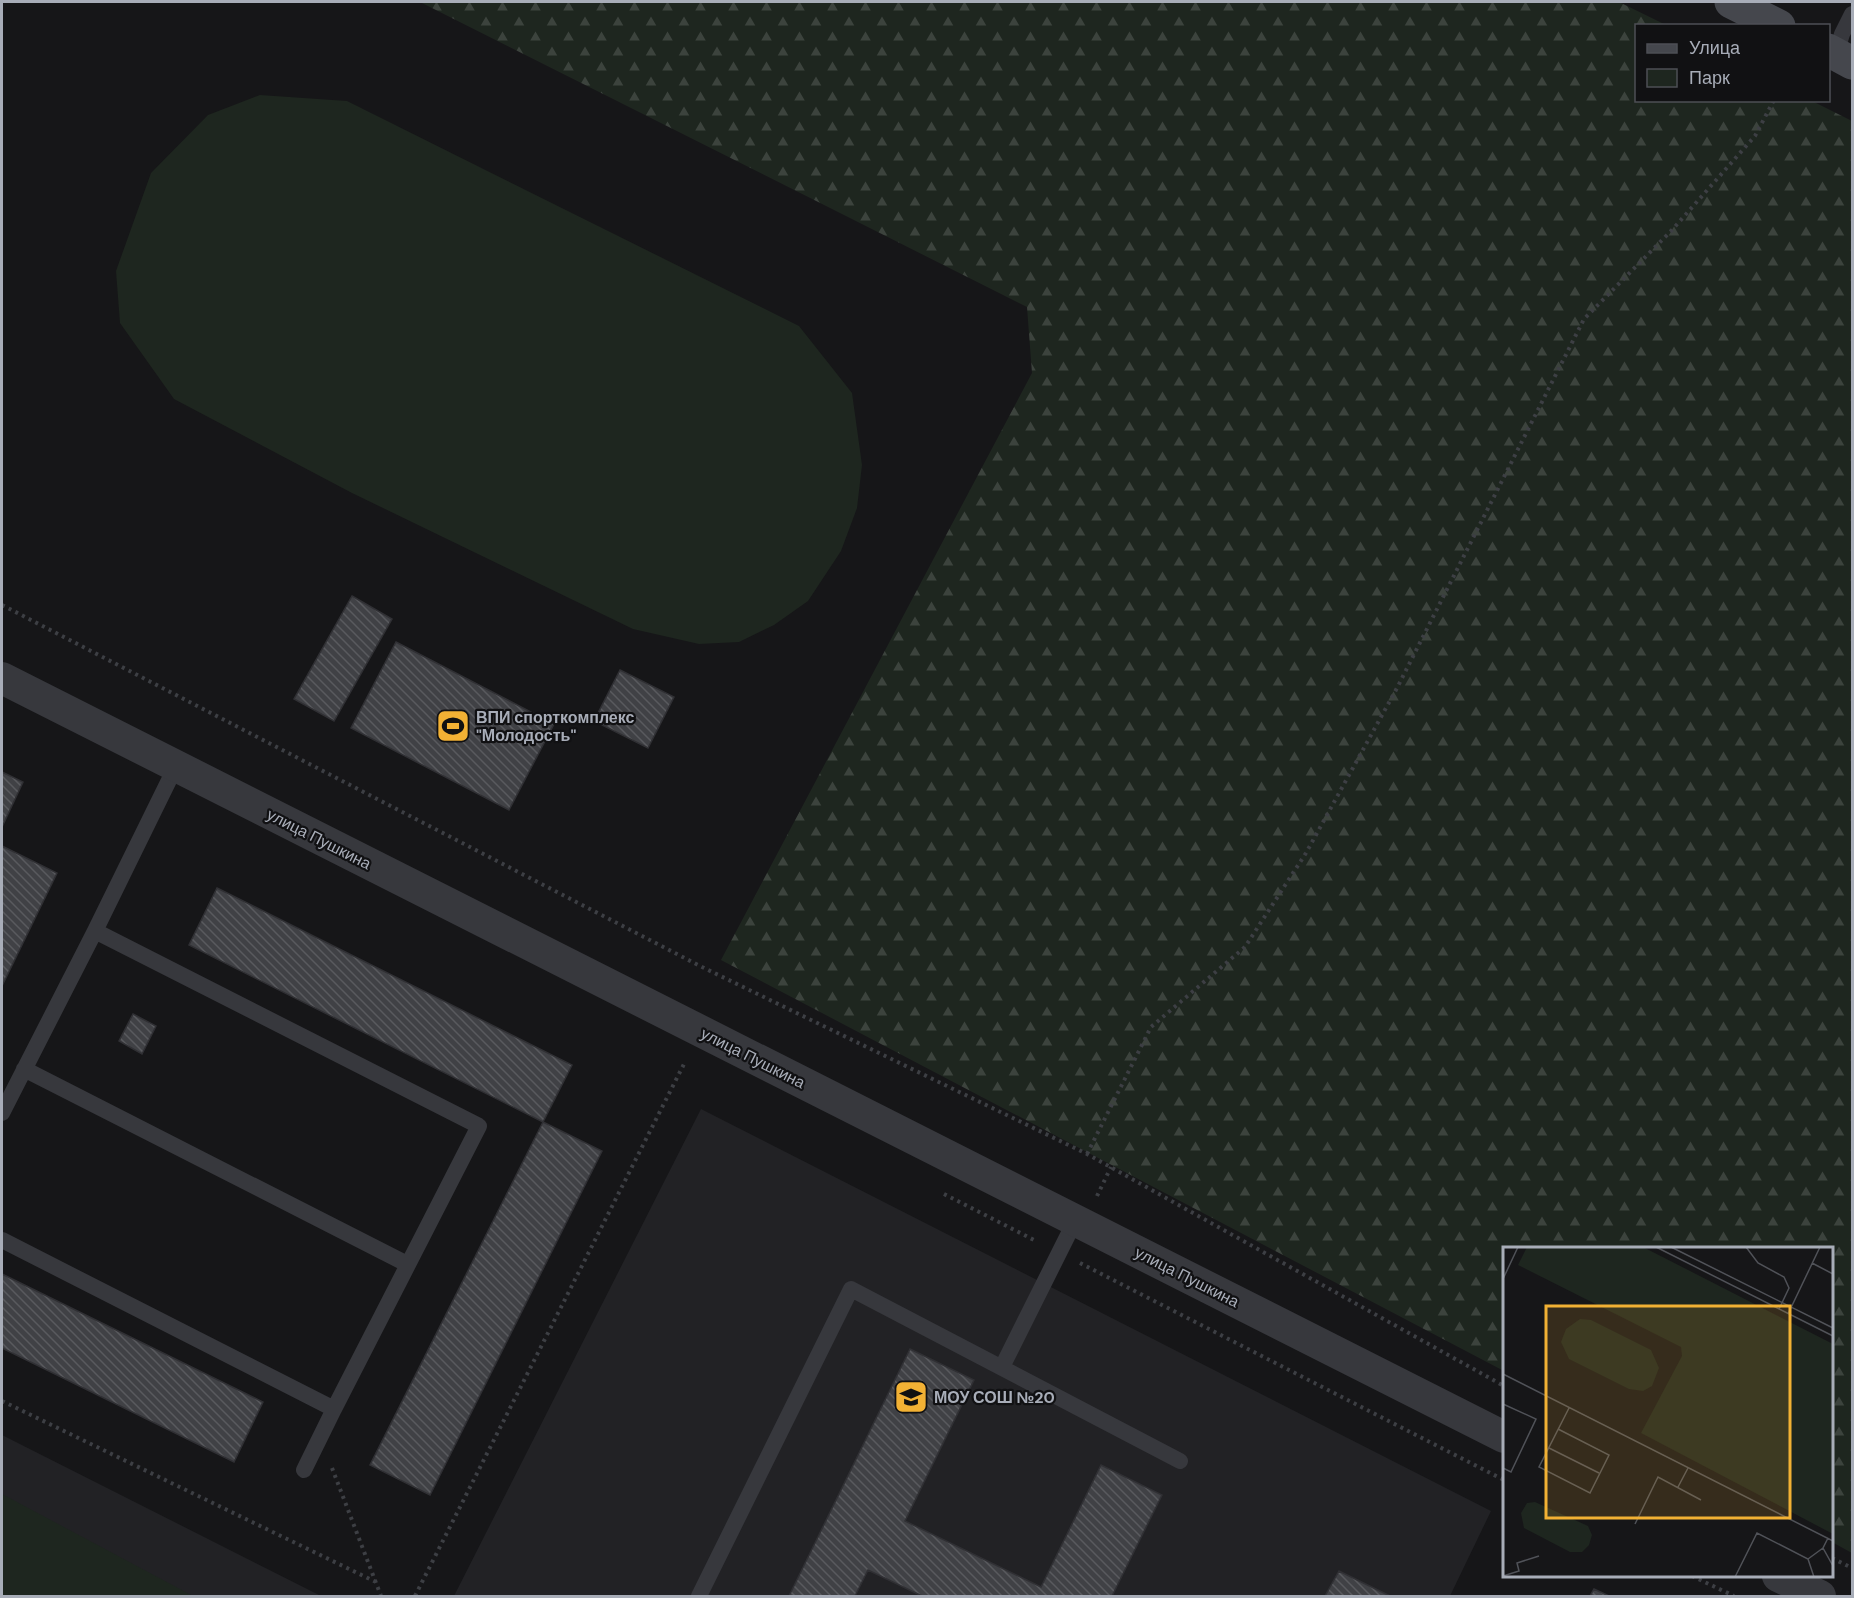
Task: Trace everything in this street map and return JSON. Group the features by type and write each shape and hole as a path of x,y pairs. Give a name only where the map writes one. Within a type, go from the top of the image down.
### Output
{"street":[{"path":"1731,2 1774,16"},
{"name":"улица Пушкина","path":"2,678 176,766 1084,1212 1503,1436"},
{"path":"1782,1577 1820,1596"}],"lane":[{"path":"1839,56 1842,34 1852,14"},
{"path":"2,1113 176,766"},
{"path":"95,931 479,1126 304,1470"},
{"path":"24,1069 407,1264"},
{"path":"1002,1367 1084,1212"},
{"path":"2,1240 334,1408"},
{"path":"699,1596 851,1289 1180,1461"}],"path":[{"path":"1087,1154 1151,1028 1245,947 1306,853 1397,688 1584,319 1672,230 1755,136 1773,102"},
{"path":"2,605 702,968 1087,1154 1503,1385"},
{"path":"415,1596 685,1062"},
{"path":"1084,1212 1111,1167"},
{"path":"2,1401 376,1582"},
{"path":"320,1437 381,1596"},
{"path":"1833,1558 1852,1568"},
{"path":"1696,1577 1734,1596"}],"shaded area":[{"name":"МОУ СОШ №20","path":"701,1109 1491,1511 1450,1596 454,1596"},
{"path":"2,1435 321,1596 2,1596"}],"green space":[{"path":"420,2 1619,2 1664,24 1635,24 1635,102 1814,102 1852,121 1852,1553 1833,1543 1833,1247 1503,1247 1503,1370 721,960 1032,373 1027,307"},
{"path":"260,95 347,101 799,326 852,393 862,465 857,508 841,551 808,601 774,625 739,642 699,644 633,629 352,493 174,399 120,323 116,271 151,173 208,115"},
{"path":"2,1494 193,1596 2,1596"}],"building":[{"path":"352,596 392,619 334,721 294,699"},
{"name":"ВПИ спорткомплекс \"Молодость\"","path":"396,642 554,724 509,810 351,728"},
{"path":"620,670 674,697 648,748 594,721"},
{"path":"2,772 23,782 2,827"},
{"path":"2,846 57,873 2,986"},
{"path":"217,888 572,1065 543,1122 189,945"},
{"path":"133,1014 156,1026 142,1054 119,1041"},
{"path":"543,1122 602,1151 430,1495 370,1465"},
{"path":"2,1274 263,1402 234,1462 2,1348"},
{"path":"910,1349 974,1380 905,1521 1041,1587 1101,1465 1162,1495 1112,1596 922,1596 868,1570 855,1596 789,1596"},
{"path":"1339,1571 1390,1596 1325,1596"},
{"path":"1594,1589 1609,1596 1590,1596"}],"place":[{"name":"ВПИ спорткомплекс \"Молодость\"","path":"453,726"},
{"name":"МОУ СОШ №20","path":"911,1397"}]}
